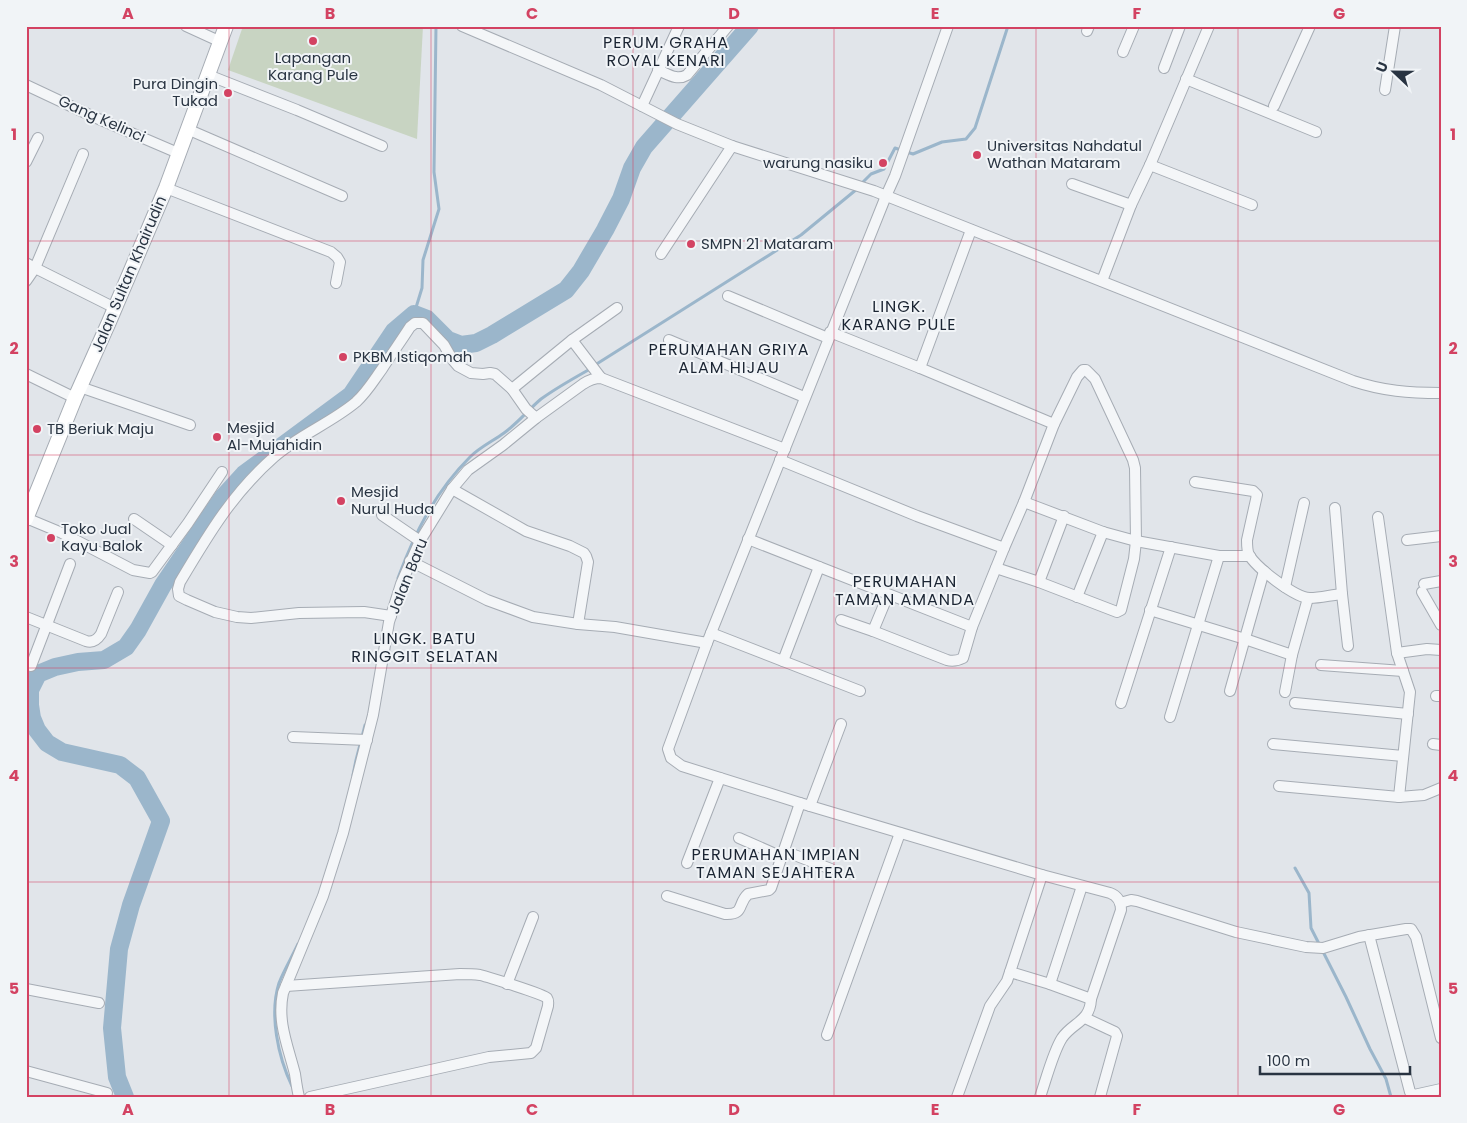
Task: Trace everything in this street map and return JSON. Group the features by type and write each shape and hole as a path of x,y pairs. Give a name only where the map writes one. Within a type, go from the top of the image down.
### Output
{"main road":[{"name":"Jalan Sultan Khairudin","path":"26,518 166,188 226,26"}],"street":[{"path":"186,26 221,42"},
{"path":"463,26 601,86 677,124 732,146 886,196 1366,385 1399,392 1441,393"},
{"path":"645,108 658,70 678,26"},
{"path":"658,70 683,78 728,26"},
{"path":"948,26 895,176 748,539 668,749 672,758 679,764 720,778 1042,875 1113,894 1120,903 1121,910 1089,1011 1085,1018 1073,1026 1063,1037 1040,1097"},
{"path":"1123,52 1134,26"},
{"path":"1164,68 1180,26"},
{"path":"1102,281 1131,206 1209,26"},
{"path":"1274,106 1310,26"},
{"path":"1386,90 1395,26"},
{"path":"208,75 298,110 382,146"},
{"path":"1186,79 1316,132"},
{"name":"Gang Kelinci","path":"26,85 178,153"},
{"path":"187,129 342,196"},
{"path":"26,162 38,138"},
{"path":"662,254 732,146"},
{"path":"26,281 30,266 84,154"},
{"path":"1150,165 1252,205"},
{"path":"1072,184 1131,206"},
{"path":"166,188 331,252 340,262 336,283"},
{"path":"920,368 971,230"},
{"path":"30,266 115,308"},
{"path":"728,296 920,368 1054,424"},
{"path":"512,389 572,340 617,308"},
{"path":"388,615 364,612 299,613 251,618 237,617 215,612 182,598 179,596 178,589 180,582 210,531 247,483 282,451 325,422 338,416 366,392 410,327 414,324 423,324 431,331 444,344 455,363 462,369 477,374 495,374 512,389 526,409 536,418"},
{"path":"572,340 600,377 785,449"},
{"path":"669,340 804,398"},
{"path":"841,620 951,661 963,658 972,627 1054,424 1078,377 1083,370 1086,370 1095,379 1133,460 1136,482 1136,541 1134,559 1119,612 996,568"},
{"path":"26,374 78,393 190,424"},
{"name":"Jalan Baru","path":"299,1097 281,1018 281,1002 323,896 343,833 362,739 373,715 388,615 410,561 416,539 468,470 583,384 600,377"},
{"path":"780,460 917,516 1004,548"},
{"path":"26,518 62,533 111,557 117,562 145,573 152,572 222,472"},
{"path":"1195,482 1253,491 1257,495 1247,547 1250,556 1264,571 1285,587 1308,598 1342,594"},
{"path":"452,489 526,531 570,546 585,555 588,562 578,624"},
{"path":"1024,502 1104,532 1136,541 1219,556 1250,556"},
{"path":"1285,587 1304,502"},
{"path":"1335,508 1348,646"},
{"path":"382,515 416,539"},
{"path":"1039,582 1064,516"},
{"path":"1378,517 1397,653 1410,692 1399,797"},
{"path":"134,519 172,545"},
{"path":"1077,597 1104,532"},
{"path":"1407,540 1441,536"},
{"path":"748,539 972,627"},
{"path":"1121,703 1170,547"},
{"path":"1170,717 1219,556"},
{"path":"410,561 487,600 533,617 707,643"},
{"path":"31,666 70,564"},
{"path":"783,661 819,567"},
{"path":"1230,691 1264,571"},
{"path":"1441,582 1423,588 1441,625"},
{"path":"26,617 87,642 94,641 100,634 118,592"},
{"path":"873,631 888,595"},
{"path":"1285,692 1292,655 1308,598"},
{"path":"1150,610 1292,655"},
{"path":"711,633 860,691"},
{"path":"1397,653 1427,649 1441,650"},
{"path":"1321,664 1403,671"},
{"path":"1295,703 1408,714"},
{"path":"667,896 725,914 734,914 738,911 748,894 767,891 771,888 783,854 841,724"},
{"path":"293,737 362,739"},
{"path":"1273,744 1404,756"},
{"path":"687,863 720,778"},
{"path":"1279,786 1399,797 1424,795 1441,788"},
{"path":"827,1035 900,833"},
{"path":"739,838 831,869"},
{"path":"957,1097 990,1006 1003,988 1010,972 1042,875"},
{"path":"1050,984 1082,886"},
{"path":"1120,903 1131,900 1136,901 1236,932 1306,947 1323,948 1359,937 1411,929 1414,932 1441,1038"},
{"path":"507,984 533,917"},
{"path":"1369,935 1410,1092 1414,1095 1441,1089"},
{"path":"1010,972 1050,984 1091,1001"},
{"path":"286,986 460,974 481,975 546,997 548,1000 548,1006 533,1052 489,1057 310,1097"},
{"path":"26,989 99,1003"},
{"path":"1085,1018 1115,1032 1117,1036 1100,1097"},
{"path":"26,1071 80,1091 107,1093"}],"green space":[{"path":"243,26 423,26 417,139 228,70"}],"waterway":[{"path":"414,314 422,288 423,260 439,209 434,172 436,26"},
{"path":"125,1097 117,1077 112,1028 119,949 131,905 161,821 137,778 120,765 62,752 47,743 37,730 32,718 30,705 30,690 38,674 55,667 78,662 104,660 126,647 138,630 163,585 223,497 244,474 351,395 394,331 414,314 427,319 448,340 461,345 476,343 566,290 581,271 605,230 621,199 632,168 644,147 750,26"},
{"path":"861,184 871,174 884,169 895,148 913,154 942,142 966,139 975,128 1008,26"},
{"path":"595,365 801,235 857,189"},
{"path":"398,578 427,513 446,484 458,470 474,453 509,429 541,399 590,369"},
{"path":"353,775 365,725"},
{"path":"1295,868 1309,893 1311,928 1386,1079 1391,1097"},
{"path":"292,1086 279,1049 276,1035 275,1008 279,983 298,944"}],"place":[{"name":"Lapangan Karang Pule","path":"313,41"},
{"name":"Pura Dingin Tukad","path":"228,93"},
{"name":"Universitas Nahdatul Wathan Mataram","path":"977,155"},
{"name":"warung nasiku","path":"883,163"},
{"name":"SMPN 21 Mataram","path":"691,244"},
{"name":"PKBM Istiqomah","path":"343,357"},
{"name":"TB Beriuk Maju","path":"37,429"},
{"name":"Mesjid Al-Mujahidin","path":"217,437"},
{"name":"Mesjid Nurul Huda","path":"341,501"},
{"name":"Toko Jual Kayu Balok","path":"51,538"}],"district":[{"name":"PERUM. GRAHA ROYAL KENARI","path":"666,51"},
{"name":"LINGK. KARANG PULE","path":"899,315"},
{"name":"PERUMAHAN GRIYA ALAM HIJAU","path":"729,358"},
{"name":"PERUMAHAN TAMAN AMANDA","path":"905,590"},
{"name":"LINGK. BATU RINGGIT SELATAN","path":"425,647"},
{"name":"PERUMAHAN IMPIAN TAMAN SEJAHTERA","path":"776,863"}]}
